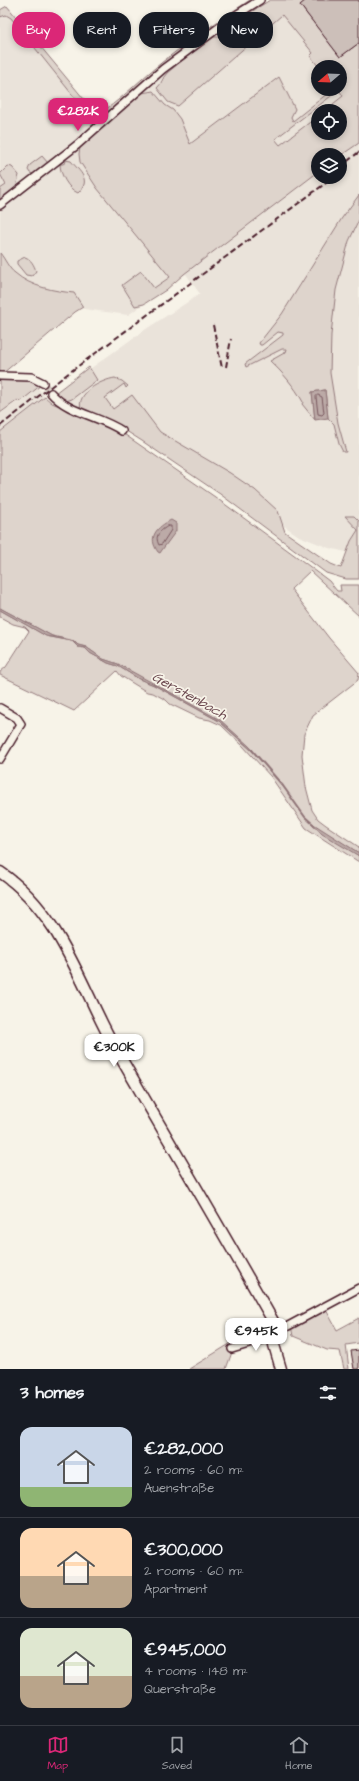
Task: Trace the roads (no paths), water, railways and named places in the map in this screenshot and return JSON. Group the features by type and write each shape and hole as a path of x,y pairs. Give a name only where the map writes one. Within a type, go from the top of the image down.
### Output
{"street":[{"path":"0,205 77,146 180,56 233,17 260,0"},
{"path":"0,376 31,377 44,383"},
{"path":"51,393 63,404 100,419 122,431"},
{"path":"0,708 17,718 21,724 0,759"},
{"path":"0,872 19,886 36,904 60,938 104,1029 237,1256 273,1321 276,1334 274,1345 281,1369"},
{"path":"232,1350 276,1334 359,1288"}],"water":[{"path":"325,390 328,418 315,420 312,392"},
{"path":"171,520 176,523 176,531 160,553 153,542 155,533 158,529"},
{"path":"0,608 52,636 71,640 78,645 86,647 103,659 118,664 220,720 254,752 219,721 154,685 139,679 118,666 108,663 90,653 85,648 78,647 72,641 46,636 0,610"},
{"path":"312,823 359,853 359,856 322,834"}],"waterway":[{"name":"Gerstenbach","path":"252,750 283,786 305,817 313,824"}],"tunnel":[{"path":"43,383 51,393"}],"railway":[{"path":"347,161 359,152"},
{"path":"0,426 66,375 325,184"},
{"path":"213,325 222,368"},
{"path":"226,367 231,339"}]}
